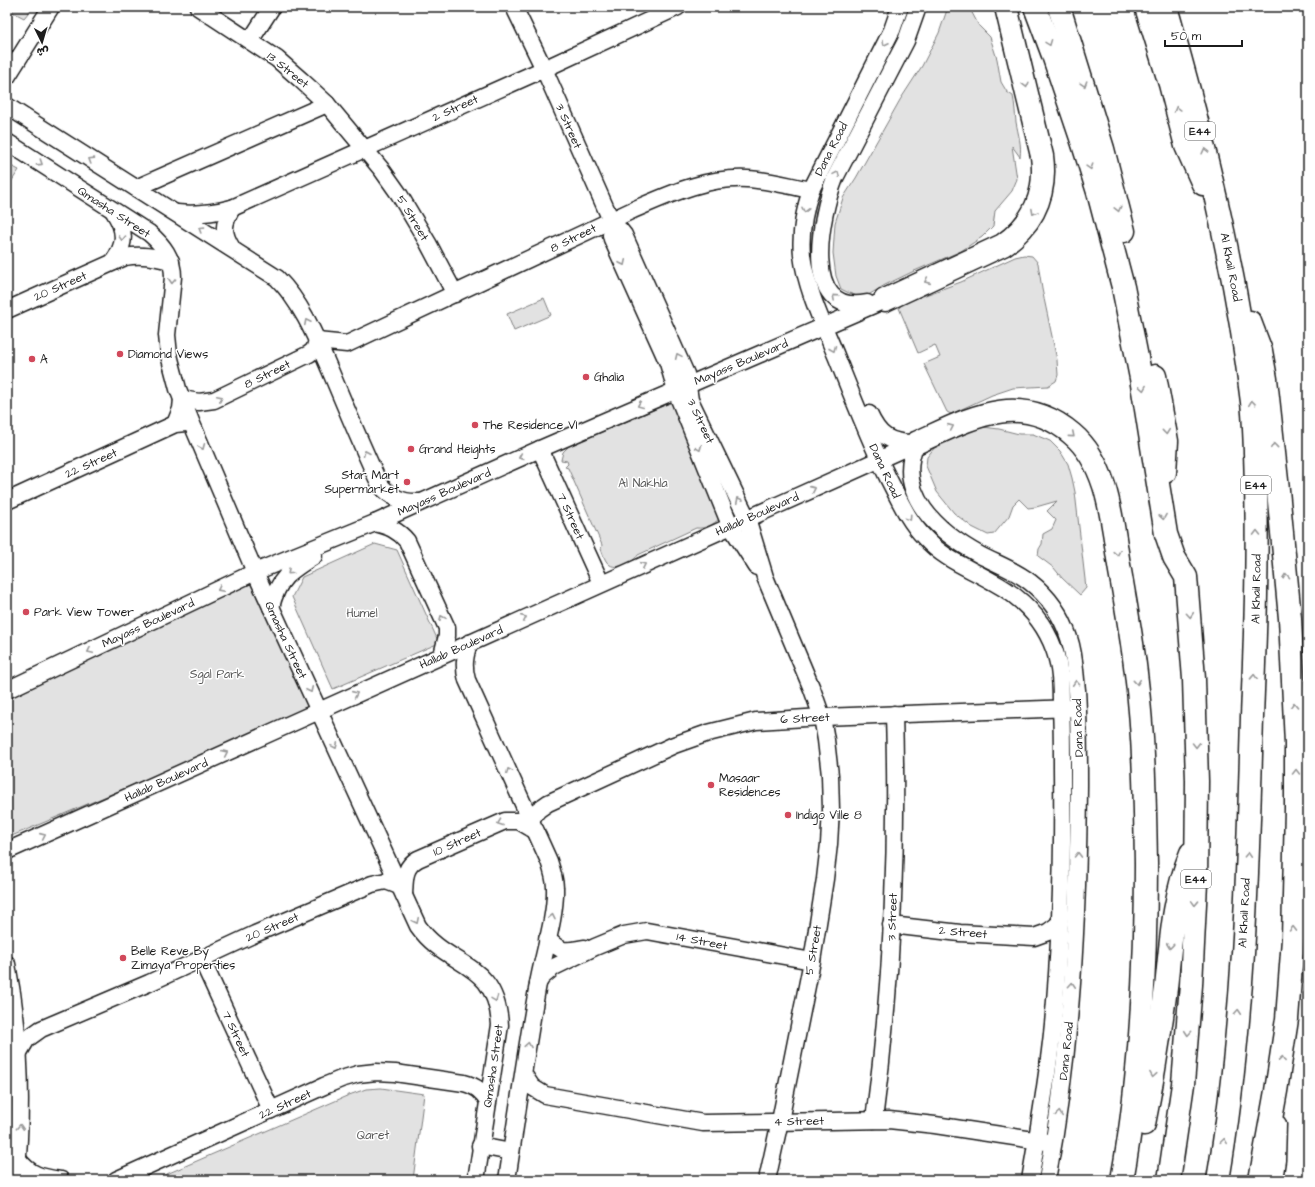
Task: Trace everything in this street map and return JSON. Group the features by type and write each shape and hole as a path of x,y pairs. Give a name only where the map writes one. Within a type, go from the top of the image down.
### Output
{"highway":[{"path":"885,300 1003,245 1026,225 1036,207 1042,187 1044,166 1006,7"},
{"path":"1035,7 1084,144 1111,239 1134,336 1142,378 1159,494"},
{"path":"1059,7 1113,186 1156,378 1167,441 1166,468 1159,494"},
{"path":"1146,7 1191,159 1203,185 1219,208"},
{"name":"Al Khail Road","path":"1166,7 1192,100 1219,208 1237,299 1246,356 1254,431 1256,608 1250,809 1243,941 1233,1071 1218,1180"},
{"path":"1237,299 1245,311 1254,331 1262,351 1265,365 1284,546 1293,681 1296,808 1293,939 1287,1019 1260,1180"},
{"path":"916,443 967,420 987,413 1009,410 1031,413 1042,416 1062,426 1079,440 1098,467 1106,492 1129,620 1136,673 1142,743 1146,830 1145,937 1140,1035 1133,1107 1122,1180"},
{"name":"E44","path":"1159,494 1166,534 1170,546 1186,577 1191,635 1196,730 1197,841 1194,934 1188,1036 1183,1084 1168,1180"},
{"path":"1132,1180 1153,1079 1166,986 1174,910 1181,881 1197,841"}],"street":[{"path":"7,77 51,7"},
{"name":"13 Street","path":"198,7 277,59 302,80 327,104 363,148"},
{"path":"250,41 272,7"},
{"path":"514,7 544,69"},
{"name":"2 Street","path":"173,212 203,214 232,208 363,148 544,69 678,7"},
{"name":"Dana Road","path":"900,7 892,30 811,190 802,229 802,256 808,282 849,388 879,459 907,515 924,537 944,555 956,563 991,580 1012,594 1031,610 1050,639 1058,661 1062,708 1063,785 1060,924 1048,1070 1030,1180"},
{"name":"Dana Road","path":"885,300 850,305 839,302 830,294 822,272 820,249 822,225 826,203 835,178 906,40 918,7"},
{"name":"3 Street","path":"544,69 612,224 624,235 684,369 682,387 730,526 765,577"},
{"path":"136,188 327,104"},
{"path":"8,105 277,278 298,303 317,341 380,485 398,500 420,502"},
{"name":"Qmasha Street","path":"7,142 114,212 149,233 159,241 165,249 171,262 173,277 168,341 169,355 182,399 255,572 418,926 437,947 472,968 482,977 490,987 496,999 500,1025 480,1146 476,1180"},
{"name":"5 Street","path":"363,148 399,194 414,218 455,294"},
{"name":"8 Street","path":"346,344 612,224 679,191 714,181 737,179 759,180 811,190"},
{"path":"232,208 226,217 224,228 226,239 232,248"},
{"path":"113,262 119,254 123,243 123,232 120,221 114,212"},
{"name":"20 Street","path":"7,310 125,257 137,255 150,256 171,262"},
{"name":"Mayass Boulevard","path":"7,690 255,572 375,523 540,449 885,300"},
{"path":"317,341 346,344 337,360 333,378"},
{"name":"8 Street","path":"182,399 193,402 214,400 309,354 315,348 317,341"},
{"name":"3 Street","path":"682,387 690,400 747,518 765,577 808,677 822,716"},
{"name":"Dana Road","path":"849,388 859,397 873,424 884,436 894,441 916,443 910,460 910,478 914,495 924,510 934,521 962,544 978,554 1020,574 1045,596 1059,614 1068,635 1074,656 1078,707 1079,825 1073,978 1067,1048 1054,1144 1047,1180"},
{"path":"175,424 181,409 182,399"},
{"name":"22 Street","path":"7,502 175,424 192,424"},
{"name":"Hallab Boulevard","path":"7,852 319,710 916,443"},
{"name":"7 Street","path":"540,449 601,584"},
{"path":"375,523 394,529 407,541 447,628 448,636 442,655"},
{"path":"271,607 274,594 288,573 298,565 316,555 332,541"},
{"path":"469,643 464,663 466,676 549,861 555,887 555,900 538,983 507,1180"},
{"name":"6 Street","path":"533,825 548,803 674,745 708,732 756,721 822,716 1078,707"},
{"name":"3 Street","path":"874,1120 888,992 895,834 894,714"},
{"name":"5 Street","path":"767,1180 812,961 825,879 831,810 830,775 822,716"},
{"path":"520,796 533,802 548,803"},
{"name":"10 Street","path":"402,891 407,869 418,859 505,821 519,821 533,825"},
{"path":"372,884 381,872 387,859"},
{"name":"20 Street","path":"18,1054 28,1039 42,1029 255,934 372,884 386,881 402,891"},
{"name":"2 Street","path":"891,925 960,933 1034,937 1048,932 1060,924"},
{"name":"14 Street","path":"538,983 542,977 554,967 624,935 646,932 812,961"},
{"path":"1034,937 1058,958"},
{"name":"14 Street","path":"547,939 564,950 570,951 595,948"},
{"name":"7 Street","path":"201,958 271,1110"},
{"path":"7,964 18,1054 21,1110 16,1180"},
{"path":"14,1016 26,1025 42,1029"},
{"name":"22 Street","path":"464,1083 473,1082 481,1078 494,1067"},
{"name":"22 Street","path":"116,1180 341,1079 358,1074 395,1072 464,1083 479,1088 488,1101"},
{"name":"4 Street","path":"524,1075 532,1087 545,1095 703,1123 725,1124 780,1121 874,1120 912,1122 1054,1144"},
{"path":"1274,1180 1278,1137 1276,1091"},
{"path":"518,1112 529,1100 545,1095"},
{"path":"480,1146 511,1152"},
{"path":"18,1159 38,1179 61,1180"}],"green space":[{"path":"7,7 33,7 24,18 7,9"},
{"path":"948,7 969,7 979,26 990,37 997,59 1001,82 1007,92 1013,96 1014,99 1016,122 1020,140 1020,157 1012,146 1017,179 1012,191 995,211 993,226 982,237 961,251 912,272 870,294 860,297 841,289 836,276 833,253 835,223 843,198 900,100 922,66 939,33"},
{"path":"7,164 19,170 7,188"},
{"path":"1024,255 1032,256 1038,263 1057,360 1058,375 1056,381 1048,386 1013,388 992,395 951,414 947,412 924,364 940,357 935,345 918,353 899,308 902,304 909,301 961,282 1015,257"},
{"path":"544,298 551,315 514,331 507,314"},
{"name":"Al Nakhla","path":"674,402 720,518 709,526 696,528 638,555 633,560 621,566 617,567 610,565 604,558 601,549 602,545 568,468 565,467 568,464 567,461 561,460 563,452 569,446"},
{"path":"983,427 1019,434 1033,434 1050,441 1060,451 1068,464 1075,492 1086,588 1080,595 1054,568 1038,556 1039,549 1042,544 1043,534 1052,529 1056,520 1047,511 1057,501 1028,508 1019,499 1013,505 1009,516 994,534 988,535 972,527 954,513 937,492 926,466 927,457 935,447 945,439 971,428"},
{"name":"Humel","path":"375,544 397,550 439,643 333,689 292,597 302,577"},
{"name":"Sgal Park","path":"253,580 313,709 7,838 7,695"},
{"name":"Qaret","path":"381,1088 424,1094 413,1180 153,1180 349,1095 366,1089"}],"place":[{"name":"Diamond Views","path":"120,354"},
{"name":"A","path":"32,359"},
{"name":"Ghalia","path":"586,377"},
{"name":"The Residence VI","path":"475,425"},
{"name":"Grand Heights","path":"411,449"},
{"name":"Star Mart Supermarket","path":"407,482"},
{"name":"Park View Tower","path":"26,612"},
{"name":"Masaar Residences","path":"711,785"},
{"name":"Indigo Ville 8","path":"788,815"},
{"name":"Belle Reve By Zimaya Properties","path":"123,958"}]}
